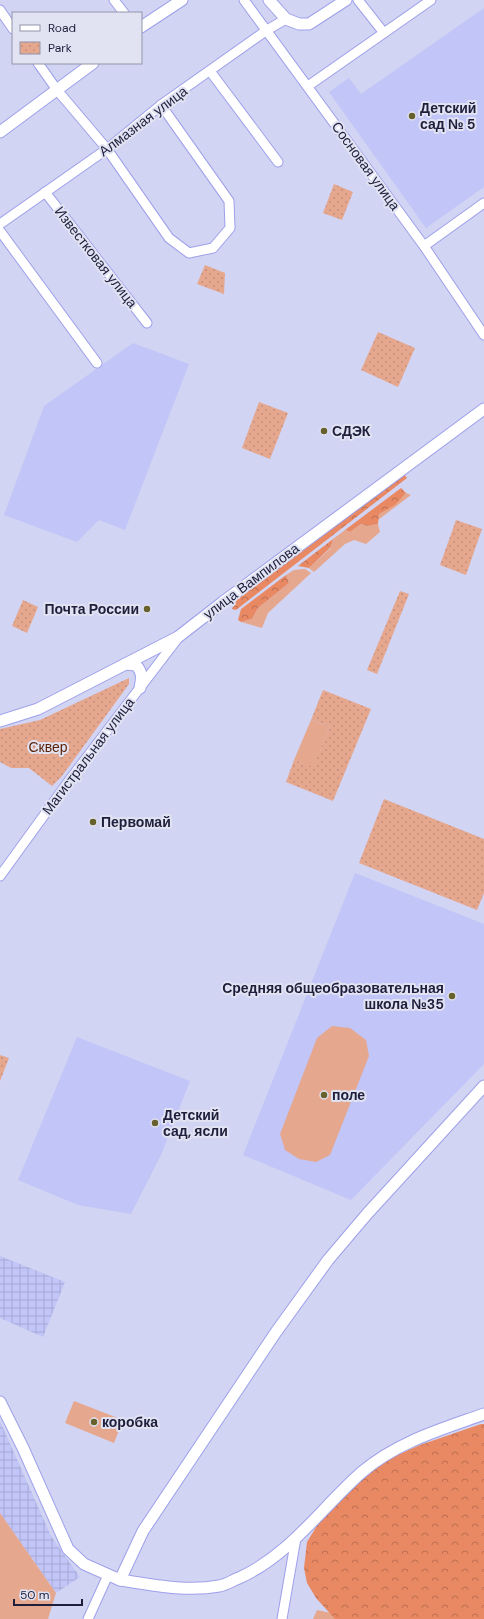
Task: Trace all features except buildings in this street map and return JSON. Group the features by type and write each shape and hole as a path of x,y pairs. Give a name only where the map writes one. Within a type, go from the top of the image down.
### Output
{"street":[{"path":"114,0 123,12"},
{"path":"142,26 182,0"},
{"name":"Сосновая улица","path":"244,0 424,246 484,335"},
{"path":"269,0 286,19 299,24 309,24 346,0"},
{"path":"358,0 384,33"},
{"path":"308,86 431,0"},
{"path":"0,10 12,28"},
{"name":"Алмазная улица","path":"0,224 107,149 162,105 267,30 286,19"},
{"path":"39,64 57,90 107,149 169,238 189,253 213,248 230,228 228,201 162,105"},
{"path":"0,132 92,64"},
{"path":"210,71 278,162"},
{"name":"Известковая улица","path":"46,192 147,323"},
{"path":"424,246 484,203"},
{"path":"0,231 97,363"},
{"name":"улица Вампилова","path":"0,721 38,709 178,637 484,409"},
{"name":"Магистральная улица","path":"0,876 70,778 178,637"},
{"path":"125,664 136,665 141,671 142,678 140,688"},
{"path":"120,1580 146,1527 276,1332 328,1260 367,1214 484,1086"},
{"path":"0,1402 23,1448 68,1549 84,1564 120,1580 185,1588 220,1586 253,1571 276,1556 363,1472 391,1451 413,1440 482,1413"},
{"path":"282,1619 296,1538"},
{"path":"88,1619 108,1575"}],"shaded area":[{"path":"484,8 484,187 426,228 329,92 349,78 361,94"},
{"path":"133,343 189,364 125,530 99,520 77,542 4,515 44,406"},
{"path":"355,873 484,924 484,1064 351,1200 243,1155"},
{"path":"77,1037 190,1081 161,1155 131,1214 78,1205 18,1180"},
{"path":"0,1256 65,1282 43,1337 0,1318"},
{"path":"0,1421 51,1536 80,1577 56,1593 0,1513"}],"green space":[{"path":"334,184 353,192 342,220 323,213"},
{"path":"205,265 225,273 224,294 197,284"},
{"path":"378,332 415,348 398,387 361,370"},
{"path":"259,402 288,413 270,459 242,448"},
{"path":"404,474 407,478 236,610 232,609 237,599"},
{"path":"401,488 406,493 395,505 379,514 378,524 368,526 361,524 350,532 345,530"},
{"path":"406,493 411,495 378,520 379,514"},
{"path":"456,520 482,529 466,575 440,565"},
{"path":"361,524 368,526 378,524 380,532 366,544 354,540 345,544 314,572 309,568 331,548 333,539 345,530 350,532"},
{"path":"333,539 331,547 309,568 298,566"},
{"path":"305,569 311,573 268,613 262,628 241,622 252,619 258,608 289,583 286,575 294,570"},
{"path":"286,575 289,583 258,608 252,619 241,622 238,620 241,609"},
{"path":"400,591 409,594 377,674 367,670"},
{"path":"23,600 38,607 27,633 12,626"},
{"name":"Сквер","path":"129,678 129,684 62,776 52,786 29,768 11,768 0,762 0,729 40,720"},
{"path":"323,690 371,709 333,801 286,782 294,760 313,767 330,727 311,720"},
{"path":"311,720 330,727 313,768 294,760"},
{"path":"384,799 484,839 484,893 477,910 359,863"},
{"name":"поле","path":"332,1026 350,1028 366,1040 369,1056 330,1155 316,1162 299,1159 285,1150 280,1134 317,1038"},
{"path":"0,1055 9,1058 0,1081"},
{"name":"коробка","path":"74,1401 123,1420 114,1443 65,1423"},
{"path":"484,1424 484,1619 335,1619 316,1598 307,1583 304,1568 307,1542 329,1506 375,1465 420,1445"},
{"path":"0,1513 56,1593 48,1619 0,1619"},
{"path":"317,1610 358,1619 313,1619"}],"place":[{"name":"Детский сад № 5","path":"412,116"},
{"name":"СДЭК","path":"324,431"},
{"name":"Почта России","path":"147,609"},
{"name":"Первомай","path":"93,822"},
{"name":"Средняя общеобразовательная школа №35","path":"452,996"},
{"name":"поле","path":"324,1095"},
{"name":"Детский сад, ясли","path":"155,1123"},
{"name":"коробка","path":"94,1422"}]}
